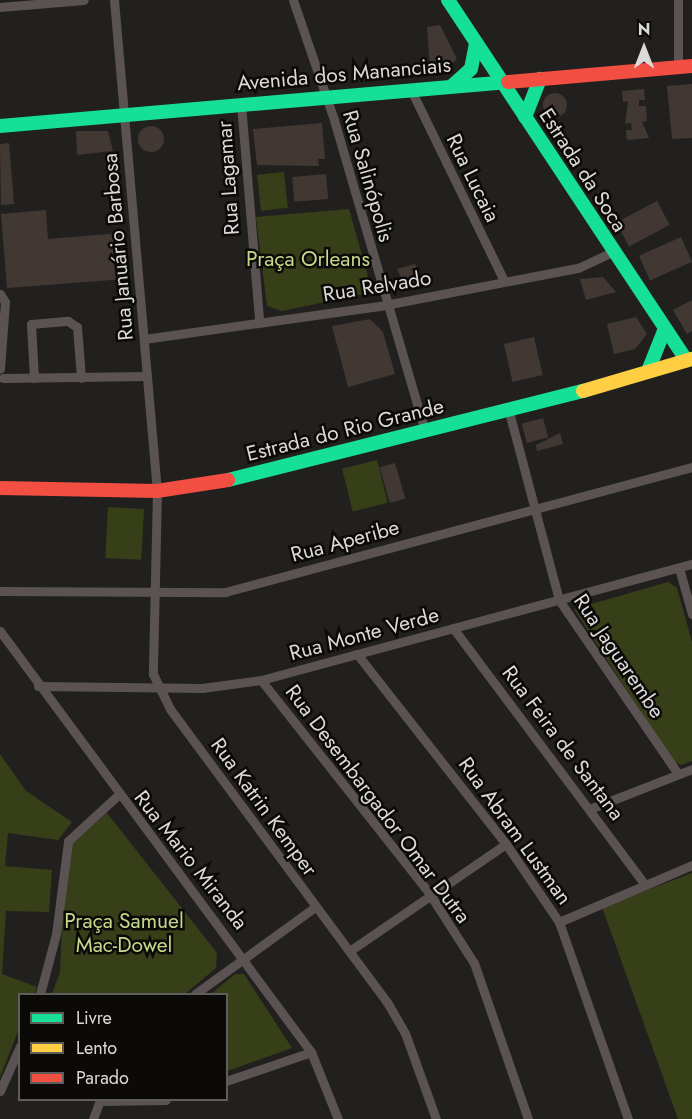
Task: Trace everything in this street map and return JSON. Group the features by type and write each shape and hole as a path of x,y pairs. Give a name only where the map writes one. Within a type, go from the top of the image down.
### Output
{"street":[{"path":"0,8 84,0"},
{"name":"Rua Januário Barbosa","path":"114,0 157,490"},
{"name":"Rua Salinópolis","path":"293,0 327,96 386,305 425,432"},
{"name":"Estrada da Soca","path":"448,0 664,331 689,360"},
{"path":"678,0 685,67"},
{"path":"451,86 471,69 476,43"},
{"name":"Avenida dos Mananciais","path":"0,126 327,96 685,67"},
{"path":"525,117 540,79"},
{"name":"Rua Lucaia","path":"411,90 504,281"},
{"name":"Rua Lagamar","path":"241,104 259,320"},
{"name":"Rua Relvado","path":"144,339 259,320 386,305 578,268 612,252"},
{"path":"0,294 5,302 2,374 34,378 147,376"},
{"path":"34,378 29,334 37,322 76,324 81,378"},
{"path":"648,371 664,331"},
{"name":"Estrada do Rio Grande","path":"0,488 157,490 214,483 509,412 689,360"},
{"name":"Rua Jaguarembe","path":"509,412 532,509 559,600 678,774"},
{"name":"Rua Aperibe","path":"0,591 156,595 225,592 692,467"},
{"path":"157,490 157,688"},
{"name":"Rua Monte Verde","path":"38,686 157,688 261,680 692,564"},
{"path":"679,567 692,614"},
{"name":"Rua Feira de Santana","path":"453,628 592,808 643,882"},
{"name":"Rua Mario Miranda","path":"0,631 118,795 246,958 311,1052 338,1119"},
{"name":"Rua Abram Lustman","path":"357,654 506,844 559,922 628,1119"},
{"name":"Rua Desembargador Omar Dutra","path":"261,680 429,893 485,987 528,1119"},
{"name":"Rua Katrin Kemper","path":"157,688 315,907 351,950 405,1033 436,1119"},
{"path":"592,808 692,769"},
{"path":"40,993 56,934 68,841 118,795"},
{"path":"351,950 429,893 506,844"},
{"path":"559,922 643,882 692,865"},
{"path":"196,993 315,907"},
{"path":"0,1091 18,1050"},
{"path":"228,1080 311,1052"},
{"path":"93,1119 100,1101"}],"green space":[{"path":"284,172 288,208 261,211 257,175"},
{"name":"Praça Orleans","path":"349,209 369,280 364,294 282,311 267,306 256,217"},
{"path":"377,460 388,503 353,511 342,469"},
{"path":"108,507 144,509 141,560 105,558"},
{"path":"668,582 677,588 692,642 692,761 681,765 673,761 574,609"},
{"path":"0,754 26,791 72,822 58,840 8,833 5,866 52,870 49,912 6,911 2,974 37,987 34,993 18,993 18,1032 0,1077"},
{"name":"Praça Samuel Mac-Dowel","path":"107,813 217,953 216,968 186,993 52,993 60,972 65,858 70,844"},
{"path":"692,873 692,1119 678,1119 602,907"},
{"path":"235,974 244,974 292,1048 228,1071 228,993 212,993"}],"building":[{"path":"440,25 457,59 451,66 430,67 427,27"},
{"path":"692,84 692,138 672,139 667,86"},
{"path":"644,89 645,100 639,100 639,106 646,106 647,121 642,122 649,138 627,140 626,130 632,130 631,123 625,124 628,101 623,102 622,91"},
{"path":"555,93 564,96 567,105 564,114 555,117 546,114 543,105 546,96"},
{"path":"322,123 325,159 318,159 319,166 257,165 253,129"},
{"path":"151,126 160,130 164,139 160,148 151,152 142,148 138,139 142,130"},
{"path":"76,131 108,131 113,151 77,155"},
{"path":"9,143 14,204 1,205 0,144"},
{"path":"326,174 328,199 294,202 292,177"},
{"path":"657,201 670,225 629,246 616,223"},
{"path":"46,210 48,239 122,233 125,279 7,288 1,214"},
{"path":"681,237 692,262 650,280 639,256"},
{"path":"361,255 362,262 354,263 353,256"},
{"path":"415,264 422,283 404,285 397,269"},
{"path":"603,277 616,292 586,300 580,279"},
{"path":"692,300 692,331 687,334 673,310"},
{"path":"636,317 647,334 635,349 614,354 607,324"},
{"path":"370,319 383,332 395,374 348,387 332,326"},
{"path":"534,337 543,375 513,382 504,344"},
{"path":"543,418 548,437 527,443 522,424"},
{"path":"560,433 563,444 537,451 536,445"},
{"path":"395,463 405,499 390,503 380,467"}],"traffic: fast":[{"path":"448,0 686,360"},
{"path":"452,86 471,69 476,43"},
{"path":"525,117 540,79"},
{"path":"0,126 508,82"},
{"path":"648,371 664,331"},
{"path":"228,480 583,391"}],"traffic: slow":[{"path":"583,391 692,359"}],"traffic: jam":[{"path":"508,82 692,66"},
{"path":"0,488 157,491 228,480"}]}
